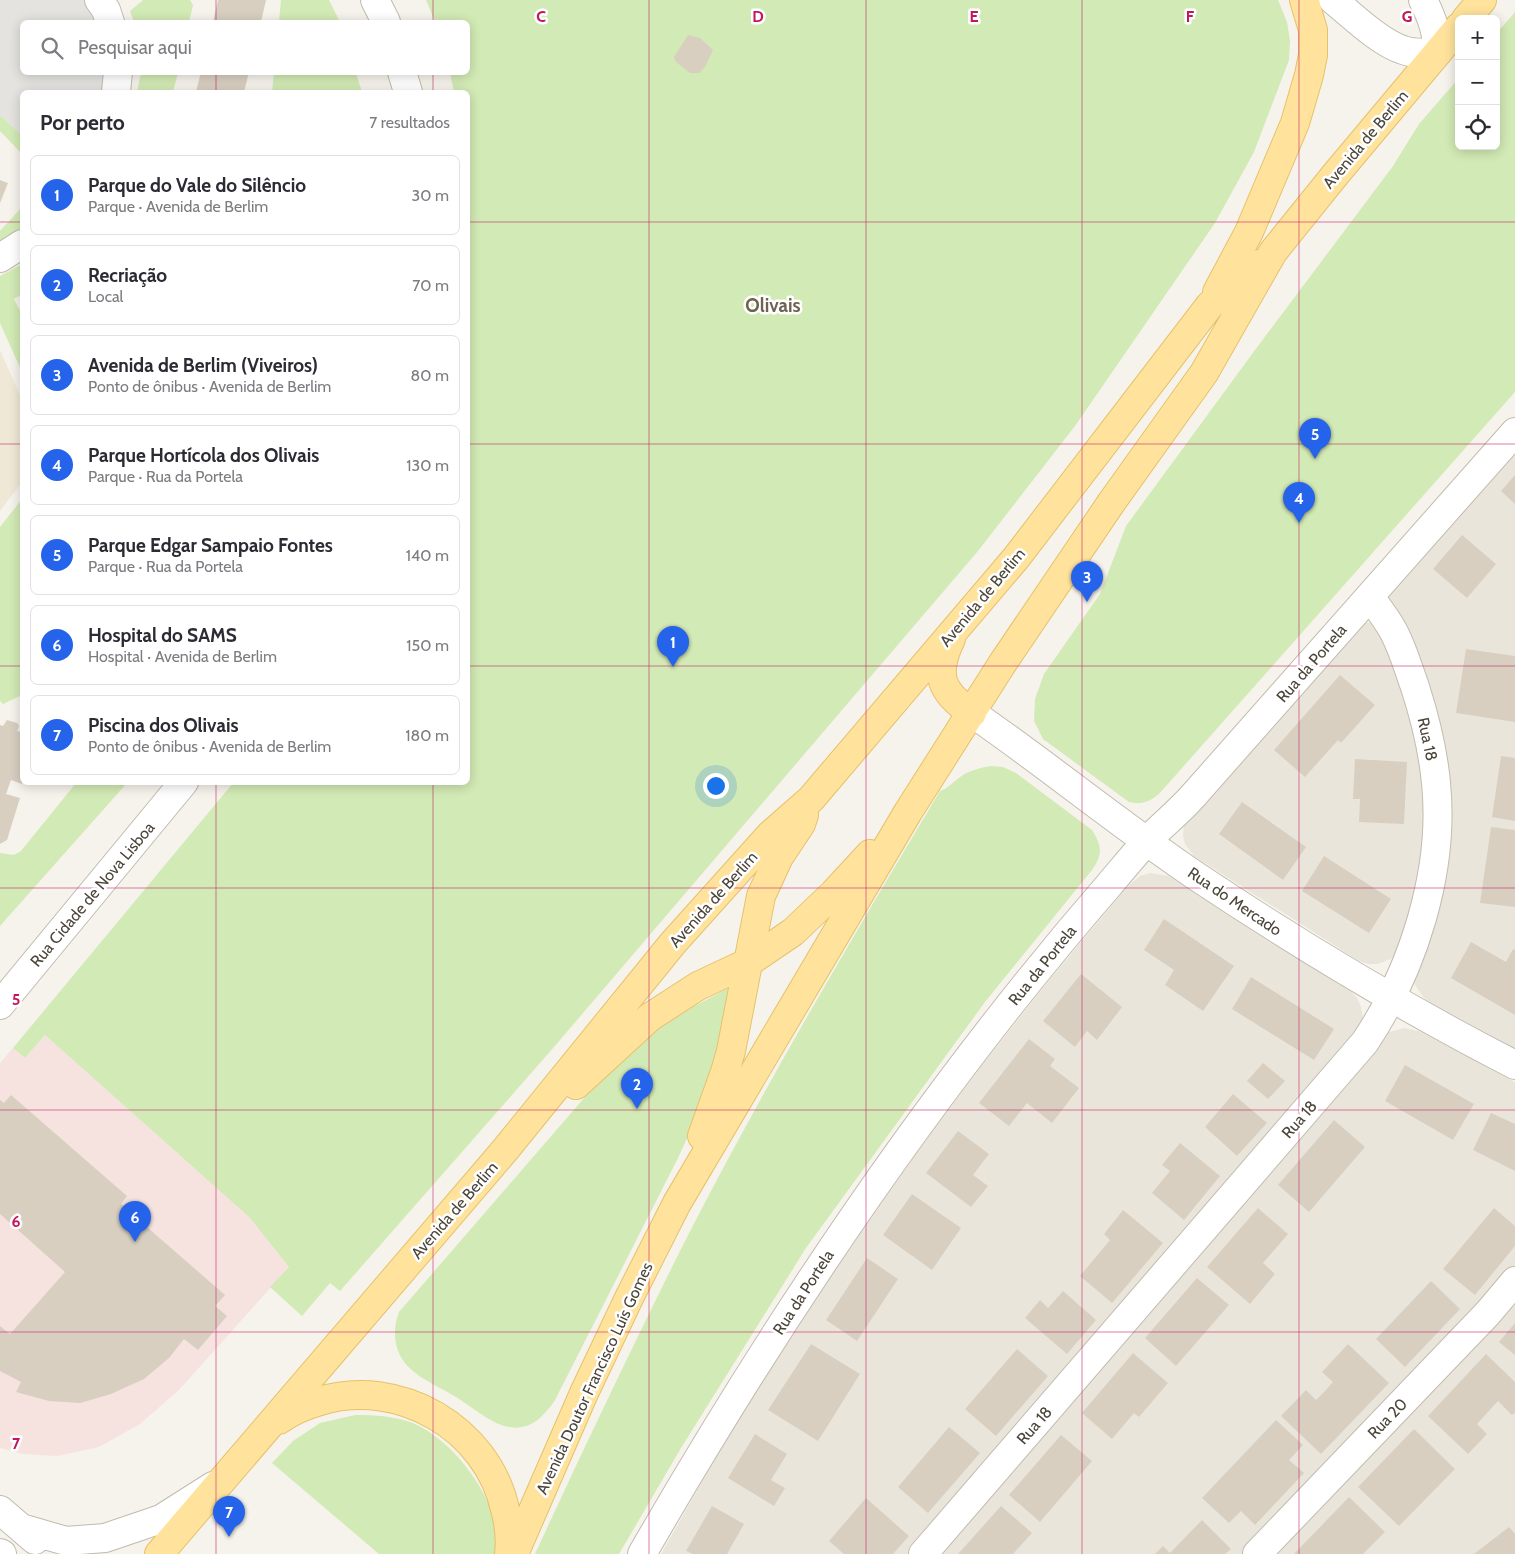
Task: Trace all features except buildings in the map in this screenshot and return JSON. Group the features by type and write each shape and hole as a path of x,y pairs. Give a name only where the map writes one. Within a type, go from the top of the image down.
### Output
{"main road":[{"path":"1210,305 1248,232 1295,123 1313,55 1313,30 1304,0"},
{"path":"1469,15 1482,0"},
{"name":"Avenida de Berlim","path":"908,812 1002,664 1111,503 1204,373 1273,252 1455,33"},
{"name":"Avenida de Berlim","path":"159,1554 505,1150 673,943 770,834 811,799 1016,558 1210,305 1273,252"},
{"path":"958,626 949,643 942,677 945,689 951,697 972,713"},
{"path":"677,1202 726,1072 736,1032 757,915 766,883 779,857 800,824 811,799"},
{"path":"505,1150 650,1017 698,986 749,962 793,932 813,914 908,812"},
{"path":"677,1202 908,812"},
{"name":"Avenida Doutor Francisco Luís Gomes","path":"514,1554 584,1393 677,1202"},
{"path":"262,1433 284,1416 308,1404 334,1397 362,1394 389,1397 415,1404 440,1417 461,1433 479,1452 493,1474 503,1499 509,1525 509,1554"}],"street":[{"path":"99,0 106,10 109,20"},
{"path":"375,0 385,20"},
{"path":"1333,0 1384,40 1402,50 1419,53 1438,52 1437,34 1432,18 1422,0"},
{"path":"116,90 118,75"},
{"path":"403,75 407,90"},
{"path":"0,258 20,245"},
{"name":"Rua da Portela","path":"642,1554 717,1426 782,1322 851,1219 976,1048 1042,964 1147,842 1194,796 1515,432"},
{"name":"Rua 18","path":"922,1554 1366,1042 1391,998 1415,937 1431,882 1437,817 1436,784 1422,712 1406,660 1392,629 1370,596"},
{"name":"Rua do Mercado","path":"972,713 1147,842 1295,941 1391,998 1515,1065"},
{"name":"Rua Cidade de Nova Lisboa","path":"0,1005 182,785"},
{"name":"Rua 20","path":"1257,1554 1515,1282"},
{"path":"22,1528 66,1541 106,1538 161,1519 220,1482"},
{"path":"0,1510 50,1554"}],"shaded area":[{"path":"0,0 88,0 99,20 20,20 20,75 110,75 106,90 20,90 20,133 0,115"},
{"path":"0,350 20,395 20,485 0,511"},
{"path":"1515,447 1515,1048 1431,1003 1424,998 1415,985 1413,974 1443,850 1388,597 1389,591"},
{"path":"1372,622 1386,632 1430,785 1423,880 1395,957 1378,964 1368,964 1359,961 1194,856 1185,844 1183,836 1184,824 1363,623"},
{"path":"1150,873 1169,876 1269,942 1350,991 1357,998 1361,1007 1363,1026 913,1554 661,1554 731,1431 790,1337 851,1244 915,1154 1051,978 1127,887 1140,876"},
{"path":"1404,1028 1419,1031 1515,1082 1515,1270 1246,1554 932,1554 1386,1033"},
{"path":"45,1035 249,1217 289,1267 179,1390 140,1424 99,1447 57,1456 23,1454 0,1448 0,1063 13,1048 25,1058"},
{"path":"1515,1293 1515,1554 1266,1554"}],"green space":[{"path":"143,0 190,0 193,5 189,20 133,20 130,11"},
{"path":"281,0 329,0 339,20 279,20"},
{"path":"426,0 1278,0 1287,22 1290,41 1289,60 1254,152 1215,223 1075,426 978,551 554,1047 340,1291 330,1283 302,1316 270,1287 289,1267 249,1217 45,1035 25,1058 13,1048 231,785 470,785 470,90 454,90 450,75 470,75 470,20 434,20"},
{"path":"1515,12 1515,392 1159,794 1145,802 1129,802 1043,739 1034,721 1035,699 1044,674 1100,594 1126,526 1393,166 1419,124 1455,83 1455,150 1500,150 1500,29"},
{"path":"141,75 177,75 174,90 137,90"},
{"path":"274,75 357,75 361,90 272,90"},
{"path":"0,115 20,133 20,152 0,131"},
{"path":"20,209 20,235 0,250 0,231"},
{"path":"20,265 20,295 14,299 20,311 20,368 0,323 0,276"},
{"path":"20,502 20,696 3,704 0,701 0,527"},
{"path":"991,766 1003,767 1016,773 1092,830 1100,850 1096,864 985,1002 806,1248 681,1448 619,1554 535,1554 683,1245 744,1130 840,959 940,791 968,773"},
{"path":"74,785 125,785 0,926 0,853 14,855 21,851"},
{"path":"734,985 721,1048 703,1104 677,1160 554,1402 541,1417 530,1425 519,1428 508,1427 486,1417 415,1373 400,1356 396,1345 395,1329 399,1312 610,1068 651,1033"},
{"path":"355,1415 385,1416 400,1419 415,1424 444,1443 470,1472 481,1488 489,1505 495,1522 497,1539 494,1554 379,1554 272,1463 293,1441 320,1423"}],"place":[{"name":"Parque Edgar Sampaio Fontes","path":"1315,459"},
{"name":"Parque Hortícola dos Olivais","path":"1299,523"},
{"name":"Avenida de Berlim (Viveiros)","path":"1087,602"},
{"name":"Parque do Vale do Silêncio","path":"673,667"},
{"name":"Recriação","path":"637,1109"},
{"name":"Hospital do SAMS","path":"135,1242"},
{"name":"Piscina dos Olivais","path":"229,1537"}],"district":[{"name":"Olivais","path":"773,305"}]}
